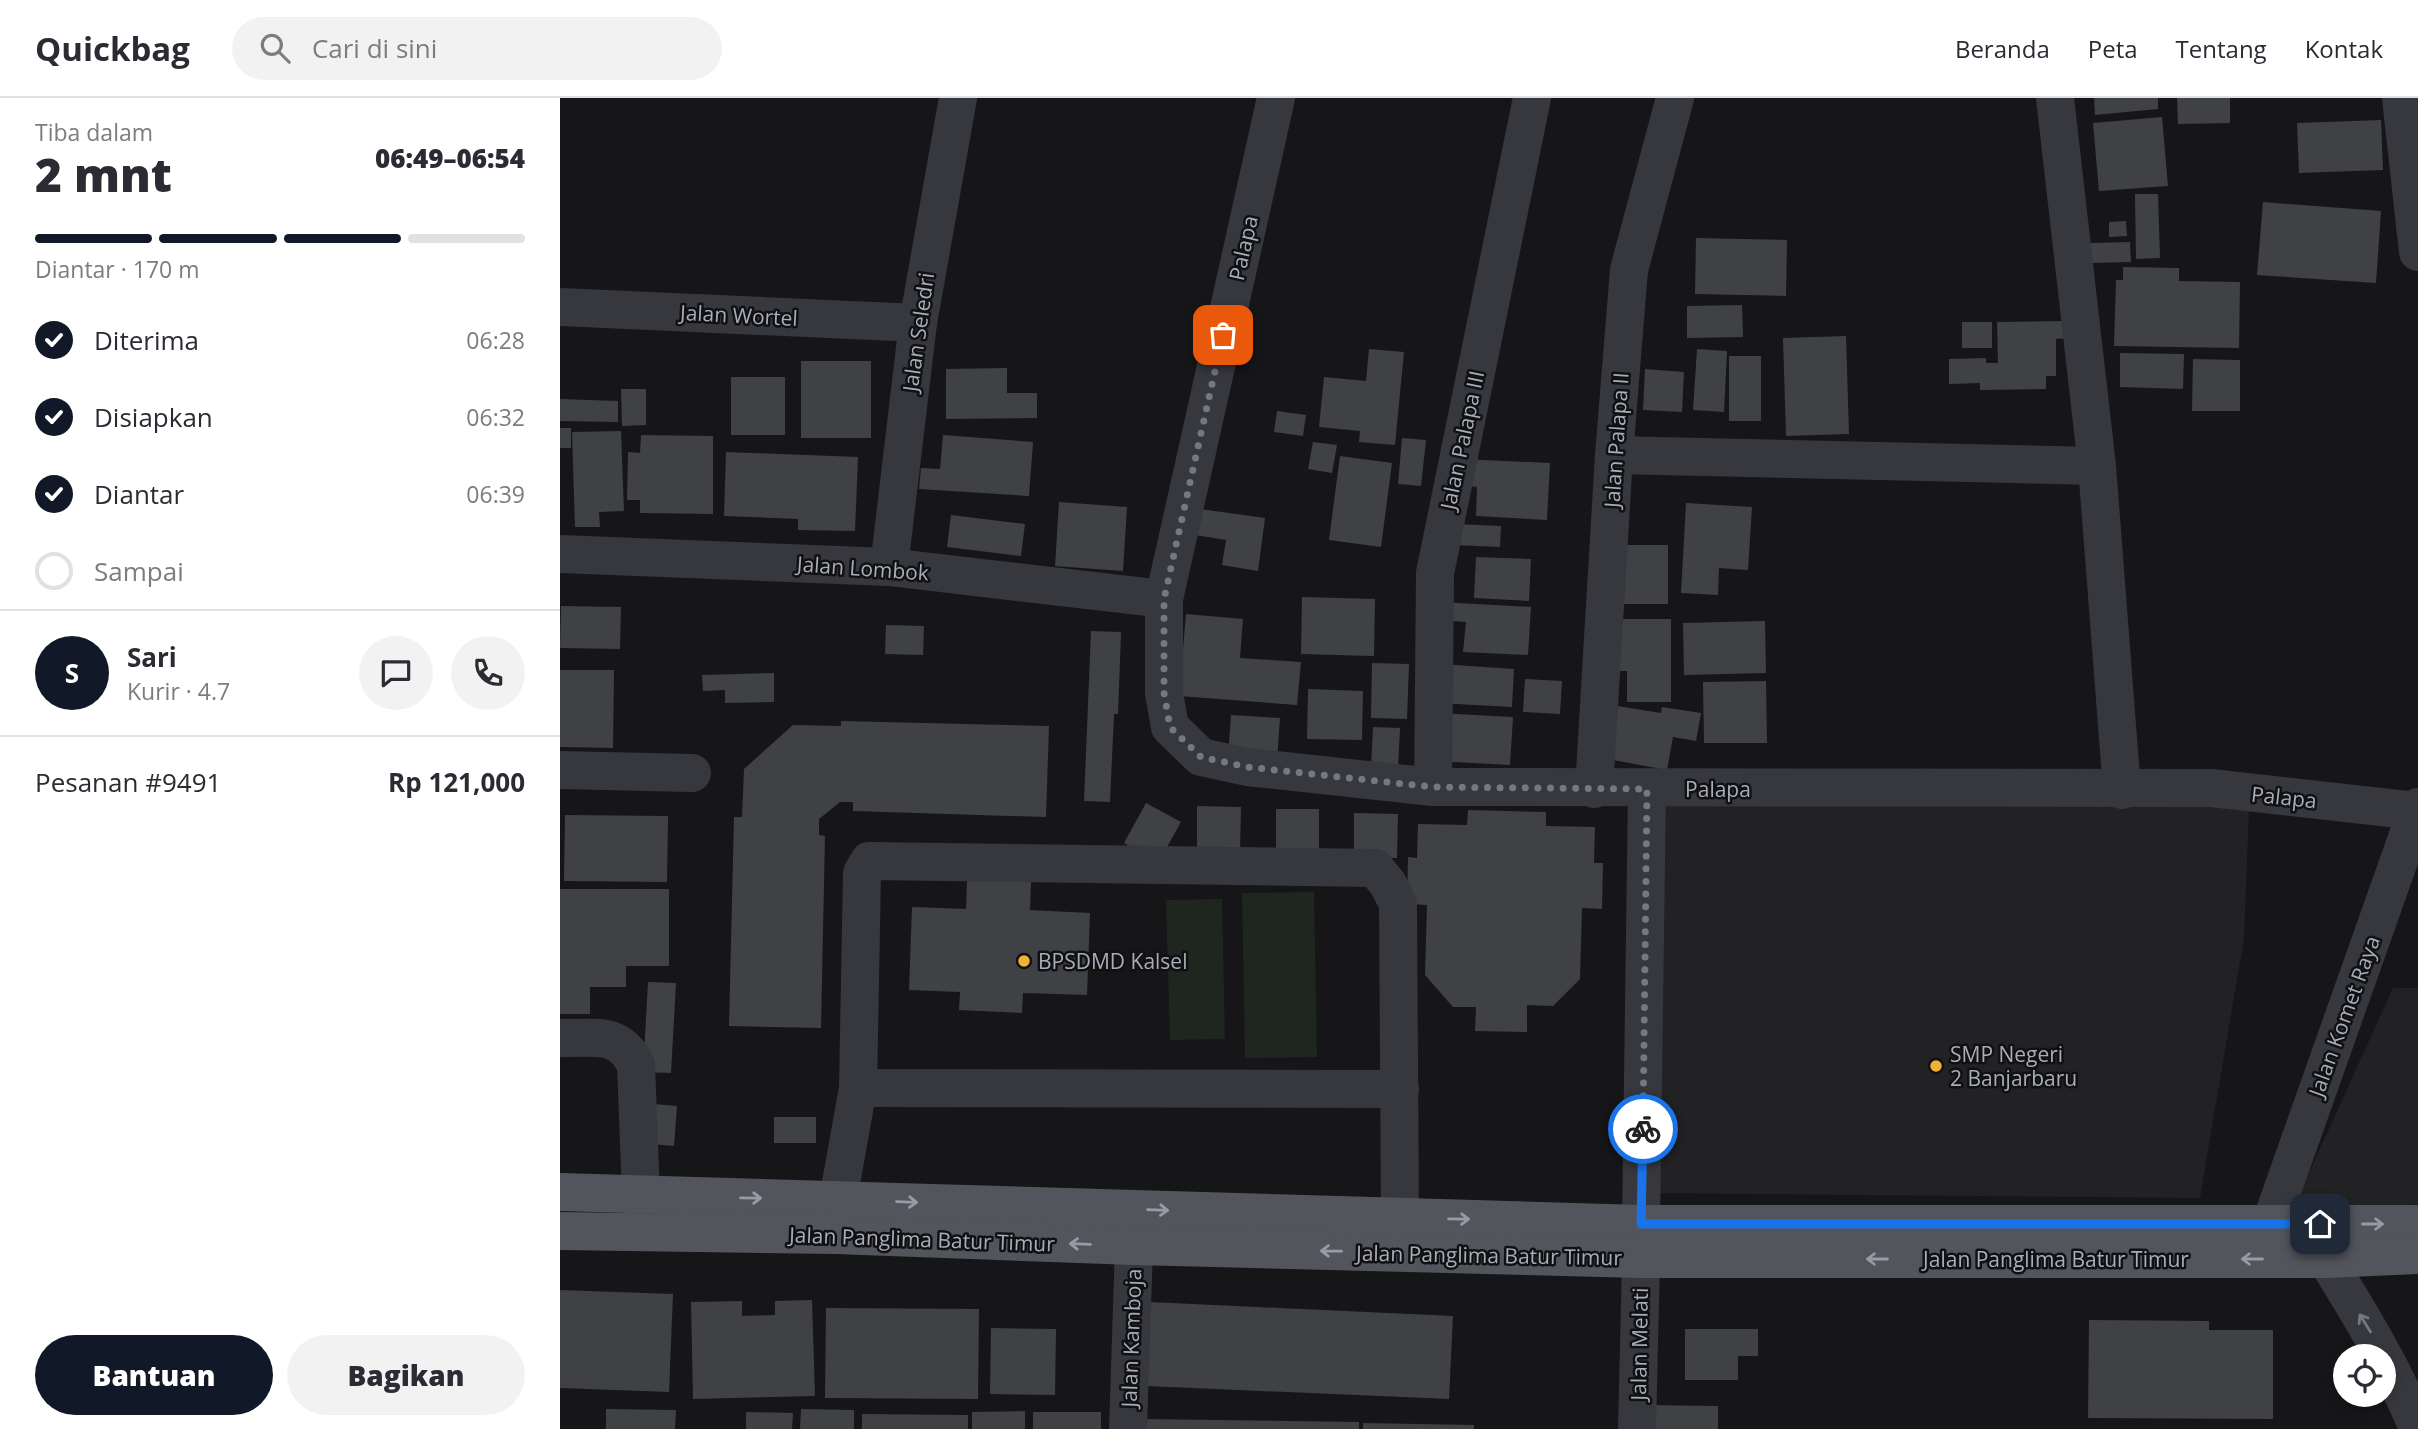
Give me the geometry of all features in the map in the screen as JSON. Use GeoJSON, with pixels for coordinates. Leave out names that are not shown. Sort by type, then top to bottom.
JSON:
{"type":"FeatureCollection","features":[{"type":"Feature","properties":{"kind":"main road","name":"Jalan Panglima Batur Timur"},"geometry":{"type":"LineString","coordinates":[[560,1192],[641,1195],[706,1215]]}},
{"type":"Feature","properties":{"kind":"main road","name":"Jalan Panglima Batur Timur"},"geometry":{"type":"LineString","coordinates":[[560,1231],[706,1215],[1239,1231],[1387,1229],[1641,1241],[2326,1259],[2418,1255]]}},
{"type":"Feature","properties":{"kind":"main road","name":"Jalan Panglima Batur Timur"},"geometry":{"type":"LineString","coordinates":[[837,1217],[1134,1246],[1239,1231]]}},
{"type":"Feature","properties":{"kind":"main road","name":"Jalan Panglima Batur Timur"},"geometry":{"type":"LineString","coordinates":[[1641,1241],[2270,1225],[2418,1224]]}},
{"type":"Feature","properties":{"kind":"street","name":"Jalan Seledri"},"geometry":{"type":"LineString","coordinates":[[889,568],[918,323],[958,98]]}},
{"type":"Feature","properties":{"kind":"street","name":"Palapa"},"geometry":{"type":"LineString","coordinates":[[1276,98],[1164,599],[1164,693],[1170,727],[1201,757],[1247,767],[1433,787],[2122,790],[2211,788],[2417,809]]}},
{"type":"Feature","properties":{"kind":"street","name":"Jalan Palapa III"},"geometry":{"type":"LineString","coordinates":[[1433,787],[1436,573],[1532,98]]}},
{"type":"Feature","properties":{"kind":"street","name":"Jalan Palapa II"},"geometry":{"type":"LineString","coordinates":[[1594,789],[1614,455],[1629,270],[1675,98]]}},
{"type":"Feature","properties":{"kind":"street"},"geometry":{"type":"LineString","coordinates":[[2054,98],[2097,466],[2122,790]]}},
{"type":"Feature","properties":{"kind":"street"},"geometry":{"type":"LineString","coordinates":[[2401,98],[2417,235]]}},
{"type":"Feature","properties":{"kind":"street","name":"Jalan Wortel"},"geometry":{"type":"LineString","coordinates":[[560,307],[918,323]]}},
{"type":"Feature","properties":{"kind":"street"},"geometry":{"type":"LineString","coordinates":[[1614,455],[2097,466]]}},
{"type":"Feature","properties":{"kind":"street","name":"Jalan Lombok"},"geometry":{"type":"LineString","coordinates":[[560,554],[889,568],[1164,599]]}},
{"type":"Feature","properties":{"kind":"street"},"geometry":{"type":"LineString","coordinates":[[560,770],[692,773]]}},
{"type":"Feature","properties":{"kind":"street","name":"Jalan Melati"},"geometry":{"type":"LineString","coordinates":[[1636,1429],[1647,789]]}},
{"type":"Feature","properties":{"kind":"street","name":"Jalan Komet Raya"},"geometry":{"type":"LineString","coordinates":[[2270,1225],[2417,809]]}},
{"type":"Feature","properties":{"kind":"street"},"geometry":{"type":"LineString","coordinates":[[837,1217],[858,1088],[862,873],[869,862],[1375,868],[1388,884],[1398,904],[1400,1089],[1387,1229]]}},
{"type":"Feature","properties":{"kind":"street"},"geometry":{"type":"LineString","coordinates":[[560,1038],[619,1042],[636,1065],[641,1195]]}},
{"type":"Feature","properties":{"kind":"street"},"geometry":{"type":"LineString","coordinates":[[858,1088],[1400,1089]]}},
{"type":"Feature","properties":{"kind":"street","name":"Jalan Kamboja"},"geometry":{"type":"LineString","coordinates":[[1128,1429],[1134,1246]]}},
{"type":"Feature","properties":{"kind":"street"},"geometry":{"type":"LineString","coordinates":[[2326,1259],[2379,1345],[2418,1427]]}},
{"type":"Feature","properties":{"kind":"shaded area","name":"SMP Negeri 2 Banjarbaru"},"geometry":{"type":"Polygon","coordinates":[[[1654,793],[2249,808],[2244,938],[2200,1198],[1649,1193],[1654,793]]]}},
{"type":"Feature","properties":{"kind":"shaded area"},"geometry":{"type":"Polygon","coordinates":[[[1314,892],[1317,1057],[1245,1058],[1242,893],[1314,892]]]}},
{"type":"Feature","properties":{"kind":"shaded area"},"geometry":{"type":"Polygon","coordinates":[[[1222,899],[1225,1039],[1170,1040],[1166,900],[1222,899]]]}},
{"type":"Feature","properties":{"kind":"shaded area"},"geometry":{"type":"Polygon","coordinates":[[[2393,988],[2418,988],[2418,1204],[2289,1217],[2393,988]]]}},
{"type":"Feature","properties":{"kind":"building"},"geometry":{"type":"Polygon","coordinates":[[[2094,98],[2158,98],[2158,109],[2095,115],[2094,98]]]}},
{"type":"Feature","properties":{"kind":"building"},"geometry":{"type":"Polygon","coordinates":[[[2177,98],[2230,98],[2230,123],[2178,124],[2177,98]]]}},
{"type":"Feature","properties":{"kind":"building"},"geometry":{"type":"Polygon","coordinates":[[[2162,117],[2168,186],[2099,191],[2093,123],[2162,117]]]}},
{"type":"Feature","properties":{"kind":"building"},"geometry":{"type":"Polygon","coordinates":[[[2381,120],[2383,170],[2299,173],[2297,123],[2381,120]]]}},
{"type":"Feature","properties":{"kind":"building"},"geometry":{"type":"Polygon","coordinates":[[[2135,194],[2158,194],[2160,258],[2136,259],[2135,194]]]}},
{"type":"Feature","properties":{"kind":"building"},"geometry":{"type":"Polygon","coordinates":[[[2263,202],[2381,211],[2376,283],[2257,275],[2263,202]]]}},
{"type":"Feature","properties":{"kind":"building"},"geometry":{"type":"Polygon","coordinates":[[[2126,221],[2127,236],[2109,237],[2109,222],[2126,221]]]}},
{"type":"Feature","properties":{"kind":"building"},"geometry":{"type":"Polygon","coordinates":[[[1696,238],[1787,240],[1786,296],[1695,294],[1696,238]]]}},
{"type":"Feature","properties":{"kind":"building"},"geometry":{"type":"Polygon","coordinates":[[[2130,242],[2131,262],[2091,263],[2090,243],[2130,242]]]}},
{"type":"Feature","properties":{"kind":"building"},"geometry":{"type":"Polygon","coordinates":[[[2123,267],[2179,268],[2179,281],[2240,282],[2239,348],[2114,346],[2116,280],[2123,280],[2123,267]]]}},
{"type":"Feature","properties":{"kind":"building"},"geometry":{"type":"Polygon","coordinates":[[[1742,305],[1743,337],[1687,338],[1687,306],[1742,305]]]}},
{"type":"Feature","properties":{"kind":"building"},"geometry":{"type":"Polygon","coordinates":[[[2071,321],[2072,338],[2056,339],[2056,376],[2046,376],[2046,389],[1980,390],[1980,383],[1949,384],[1949,359],[1986,358],[1986,363],[1998,363],[1997,322],[2071,321]]]}},
{"type":"Feature","properties":{"kind":"building"},"geometry":{"type":"Polygon","coordinates":[[[1962,322],[1992,322],[1992,348],[1962,348],[1962,322]]]}},
{"type":"Feature","properties":{"kind":"building"},"geometry":{"type":"Polygon","coordinates":[[[1846,336],[1849,434],[1786,436],[1783,338],[1846,336]]]}},
{"type":"Feature","properties":{"kind":"building"},"geometry":{"type":"Polygon","coordinates":[[[1369,349],[1404,352],[1395,445],[1359,442],[1360,431],[1319,427],[1324,377],[1366,381],[1369,349]]]}},
{"type":"Feature","properties":{"kind":"building"},"geometry":{"type":"Polygon","coordinates":[[[1697,349],[1727,351],[1724,412],[1693,410],[1697,349]]]}},
{"type":"Feature","properties":{"kind":"building"},"geometry":{"type":"Polygon","coordinates":[[[2120,353],[2184,354],[2183,389],[2120,387],[2120,353]]]}},
{"type":"Feature","properties":{"kind":"building"},"geometry":{"type":"Polygon","coordinates":[[[1729,356],[1761,356],[1761,421],[1729,421],[1729,356]]]}},
{"type":"Feature","properties":{"kind":"building"},"geometry":{"type":"Polygon","coordinates":[[[2193,359],[2240,360],[2240,411],[2192,411],[2193,359]]]}},
{"type":"Feature","properties":{"kind":"building"},"geometry":{"type":"Polygon","coordinates":[[[801,361],[871,361],[871,438],[801,438],[801,361]]]}},
{"type":"Feature","properties":{"kind":"building"},"geometry":{"type":"Polygon","coordinates":[[[1007,368],[1007,393],[1037,393],[1037,418],[946,419],[946,369],[1007,368]]]}},
{"type":"Feature","properties":{"kind":"building"},"geometry":{"type":"Polygon","coordinates":[[[1645,369],[1684,372],[1682,412],[1643,410],[1645,369]]]}},
{"type":"Feature","properties":{"kind":"building"},"geometry":{"type":"Polygon","coordinates":[[[731,377],[785,377],[785,435],[731,435],[731,377]]]}},
{"type":"Feature","properties":{"kind":"building"},"geometry":{"type":"Polygon","coordinates":[[[621,389],[646,389],[646,425],[622,426],[621,389]]]}},
{"type":"Feature","properties":{"kind":"building"},"geometry":{"type":"Polygon","coordinates":[[[560,399],[618,401],[618,422],[560,421],[560,399]]]}},
{"type":"Feature","properties":{"kind":"building"},"geometry":{"type":"Polygon","coordinates":[[[1277,411],[1306,415],[1303,436],[1274,432],[1277,411]]]}},
{"type":"Feature","properties":{"kind":"building"},"geometry":{"type":"Polygon","coordinates":[[[560,428],[571,428],[571,448],[560,448],[560,428]]]}},
{"type":"Feature","properties":{"kind":"building"},"geometry":{"type":"Polygon","coordinates":[[[621,431],[624,511],[599,512],[600,527],[575,527],[572,432],[621,431]]]}},
{"type":"Feature","properties":{"kind":"building"},"geometry":{"type":"Polygon","coordinates":[[[641,435],[713,436],[713,514],[640,513],[640,500],[627,500],[628,452],[640,453],[641,435]]]}},
{"type":"Feature","properties":{"kind":"building"},"geometry":{"type":"Polygon","coordinates":[[[943,435],[1033,442],[1029,496],[919,489],[921,468],[940,469],[943,435]]]}},
{"type":"Feature","properties":{"kind":"building"},"geometry":{"type":"Polygon","coordinates":[[[1402,438],[1426,440],[1421,486],[1398,484],[1402,438]]]}},
{"type":"Feature","properties":{"kind":"building"},"geometry":{"type":"Polygon","coordinates":[[[1313,442],[1337,445],[1332,473],[1308,469],[1313,442]]]}},
{"type":"Feature","properties":{"kind":"building"},"geometry":{"type":"Polygon","coordinates":[[[726,452],[858,457],[855,531],[798,530],[798,519],[724,516],[726,452]]]}},
{"type":"Feature","properties":{"kind":"building"},"geometry":{"type":"Polygon","coordinates":[[[1340,456],[1392,463],[1381,547],[1329,540],[1340,456]]]}},
{"type":"Feature","properties":{"kind":"building"},"geometry":{"type":"Polygon","coordinates":[[[1460,459],[1550,463],[1547,520],[1476,516],[1477,487],[1459,485],[1460,459]]]}},
{"type":"Feature","properties":{"kind":"building"},"geometry":{"type":"Polygon","coordinates":[[[1059,502],[1127,507],[1123,571],[1055,566],[1059,502]]]}},
{"type":"Feature","properties":{"kind":"building"},"geometry":{"type":"Polygon","coordinates":[[[1686,503],[1752,507],[1748,570],[1719,568],[1718,595],[1681,593],[1686,503]]]}},
{"type":"Feature","properties":{"kind":"building"},"geometry":{"type":"Polygon","coordinates":[[[1193,508],[1265,518],[1258,571],[1222,565],[1226,540],[1189,534],[1193,508]]]}},
{"type":"Feature","properties":{"kind":"building"},"geometry":{"type":"Polygon","coordinates":[[[951,515],[1025,524],[1021,556],[947,547],[951,515]]]}},
{"type":"Feature","properties":{"kind":"building"},"geometry":{"type":"Polygon","coordinates":[[[1456,524],[1501,526],[1500,547],[1455,545],[1456,524]]]}},
{"type":"Feature","properties":{"kind":"building"},"geometry":{"type":"Polygon","coordinates":[[[1617,545],[1668,545],[1668,604],[1617,604],[1617,545]]]}},
{"type":"Feature","properties":{"kind":"building"},"geometry":{"type":"Polygon","coordinates":[[[1476,557],[1531,559],[1529,601],[1474,598],[1476,557]]]}},
{"type":"Feature","properties":{"kind":"building"},"geometry":{"type":"Polygon","coordinates":[[[1302,597],[1375,599],[1374,656],[1301,654],[1302,597]]]}},
{"type":"Feature","properties":{"kind":"building"},"geometry":{"type":"Polygon","coordinates":[[[1439,602],[1531,607],[1528,655],[1463,652],[1466,622],[1438,620],[1439,602]]]}},
{"type":"Feature","properties":{"kind":"building"},"geometry":{"type":"Polygon","coordinates":[[[561,606],[621,607],[620,649],[560,648],[561,606]]]}},
{"type":"Feature","properties":{"kind":"building"},"geometry":{"type":"Polygon","coordinates":[[[1186,614],[1243,619],[1240,658],[1301,662],[1297,705],[1179,696],[1186,614]]]}},
{"type":"Feature","properties":{"kind":"building"},"geometry":{"type":"Polygon","coordinates":[[[1608,619],[1671,619],[1671,702],[1627,702],[1627,671],[1608,671],[1608,619]]]}},
{"type":"Feature","properties":{"kind":"building"},"geometry":{"type":"Polygon","coordinates":[[[1765,621],[1766,673],[1684,675],[1683,623],[1765,621]]]}},
{"type":"Feature","properties":{"kind":"building"},"geometry":{"type":"Polygon","coordinates":[[[886,625],[924,626],[923,655],[885,654],[886,625]]]}},
{"type":"Feature","properties":{"kind":"building"},"geometry":{"type":"Polygon","coordinates":[[[1091,631],[1121,632],[1118,714],[1114,714],[1110,802],[1084,801],[1091,631]]]}},
{"type":"Feature","properties":{"kind":"building"},"geometry":{"type":"Polygon","coordinates":[[[1372,663],[1409,664],[1407,719],[1371,718],[1372,663]]]}},
{"type":"Feature","properties":{"kind":"building"},"geometry":{"type":"Polygon","coordinates":[[[1440,664],[1514,669],[1512,707],[1438,703],[1440,664]]]}},
{"type":"Feature","properties":{"kind":"building"},"geometry":{"type":"Polygon","coordinates":[[[560,670],[614,670],[613,748],[560,747],[560,670]]]}},
{"type":"Feature","properties":{"kind":"building"},"geometry":{"type":"Polygon","coordinates":[[[774,673],[774,702],[725,703],[725,690],[703,691],[702,675],[774,673]]]}},
{"type":"Feature","properties":{"kind":"building"},"geometry":{"type":"Polygon","coordinates":[[[1525,679],[1562,681],[1560,714],[1523,712],[1525,679]]]}},
{"type":"Feature","properties":{"kind":"building"},"geometry":{"type":"Polygon","coordinates":[[[1766,681],[1767,743],[1704,743],[1703,682],[1766,681]]]}},
{"type":"Feature","properties":{"kind":"building"},"geometry":{"type":"Polygon","coordinates":[[[1308,689],[1363,691],[1362,740],[1307,739],[1308,689]]]}},
{"type":"Feature","properties":{"kind":"building"},"geometry":{"type":"Polygon","coordinates":[[[1611,705],[1661,713],[1662,707],[1701,713],[1696,741],[1673,737],[1667,770],[1602,758],[1611,705]]]}},
{"type":"Feature","properties":{"kind":"building"},"geometry":{"type":"Polygon","coordinates":[[[1438,713],[1513,717],[1510,765],[1435,761],[1438,713]]]}},
{"type":"Feature","properties":{"kind":"building"},"geometry":{"type":"Polygon","coordinates":[[[1231,715],[1280,718],[1277,760],[1228,757],[1231,715]]]}},
{"type":"Feature","properties":{"kind":"building"},"geometry":{"type":"Polygon","coordinates":[[[841,721],[1049,726],[1046,817],[853,811],[853,802],[840,802],[819,819],[819,835],[825,836],[821,1028],[729,1026],[734,817],[742,817],[744,769],[793,725],[841,726],[841,721]]]}},
{"type":"Feature","properties":{"kind":"building"},"geometry":{"type":"Polygon","coordinates":[[[1373,727],[1400,728],[1398,769],[1371,767],[1373,727]]]}},
{"type":"Feature","properties":{"kind":"building"},"geometry":{"type":"Polygon","coordinates":[[[1146,803],[1181,822],[1158,863],[1124,843],[1146,803]]]}},
{"type":"Feature","properties":{"kind":"building"},"geometry":{"type":"Polygon","coordinates":[[[1197,806],[1241,807],[1240,852],[1197,851],[1197,806]]]}},
{"type":"Feature","properties":{"kind":"building"},"geometry":{"type":"Polygon","coordinates":[[[1276,809],[1319,809],[1319,854],[1276,854],[1276,809]]]}},
{"type":"Feature","properties":{"kind":"building"},"geometry":{"type":"Polygon","coordinates":[[[1468,810],[1546,812],[1546,826],[1595,827],[1594,863],[1603,863],[1602,909],[1582,908],[1580,979],[1553,1006],[1527,1005],[1527,1032],[1475,1031],[1476,1007],[1453,1007],[1425,975],[1427,905],[1407,904],[1408,857],[1417,858],[1418,824],[1467,825],[1468,810]]]}},
{"type":"Feature","properties":{"kind":"building"},"geometry":{"type":"Polygon","coordinates":[[[1354,813],[1398,814],[1397,858],[1354,858],[1354,813]]]}},
{"type":"Feature","properties":{"kind":"building"},"geometry":{"type":"Polygon","coordinates":[[[565,815],[668,816],[667,882],[564,881],[565,815]]]}},
{"type":"Feature","properties":{"kind":"building"},"geometry":{"type":"Polygon","coordinates":[[[967,879],[1031,882],[1030,910],[1090,913],[1087,995],[1023,993],[1022,1013],[959,1010],[960,992],[909,990],[912,907],[966,909],[967,879]]]}},
{"type":"Feature","properties":{"kind":"building"},"geometry":{"type":"Polygon","coordinates":[[[560,889],[669,889],[669,966],[626,966],[626,987],[590,987],[590,1014],[560,1014],[560,889]]]}},
{"type":"Feature","properties":{"kind":"building"},"geometry":{"type":"Polygon","coordinates":[[[648,982],[676,983],[671,1073],[643,1072],[648,982]]]}},
{"type":"Feature","properties":{"kind":"building"},"geometry":{"type":"Polygon","coordinates":[[[653,1104],[677,1106],[674,1146],[651,1144],[653,1104]]]}},
{"type":"Feature","properties":{"kind":"building"},"geometry":{"type":"Polygon","coordinates":[[[774,1117],[816,1117],[816,1143],[774,1143],[774,1117]]]}},
{"type":"Feature","properties":{"kind":"building"},"geometry":{"type":"Polygon","coordinates":[[[560,1290],[673,1294],[669,1392],[560,1388],[560,1290]]]}},
{"type":"Feature","properties":{"kind":"building"},"geometry":{"type":"Polygon","coordinates":[[[812,1300],[815,1396],[693,1399],[691,1302],[742,1301],[742,1316],[775,1315],[775,1301],[812,1300]]]}},
{"type":"Feature","properties":{"kind":"building"},"geometry":{"type":"Polygon","coordinates":[[[1150,1302],[1453,1316],[1449,1399],[1146,1386],[1150,1302]]]}},
{"type":"Feature","properties":{"kind":"building"},"geometry":{"type":"Polygon","coordinates":[[[826,1308],[979,1309],[978,1399],[825,1398],[826,1308]]]}},
{"type":"Feature","properties":{"kind":"building"},"geometry":{"type":"Polygon","coordinates":[[[2089,1320],[2209,1321],[2209,1330],[2273,1330],[2273,1419],[2088,1418],[2089,1320]]]}},
{"type":"Feature","properties":{"kind":"building"},"geometry":{"type":"Polygon","coordinates":[[[991,1328],[1056,1329],[1055,1395],[990,1394],[991,1328]]]}},
{"type":"Feature","properties":{"kind":"building"},"geometry":{"type":"Polygon","coordinates":[[[1685,1329],[1758,1329],[1758,1356],[1738,1356],[1738,1380],[1685,1380],[1685,1329]]]}},
{"type":"Feature","properties":{"kind":"building"},"geometry":{"type":"Polygon","coordinates":[[[1644,1405],[1718,1406],[1718,1429],[1644,1429],[1644,1405]]]}},
{"type":"Feature","properties":{"kind":"building"},"geometry":{"type":"Polygon","coordinates":[[[606,1409],[676,1410],[675,1429],[606,1429],[606,1409]]]}},
{"type":"Feature","properties":{"kind":"building"},"geometry":{"type":"Polygon","coordinates":[[[801,1409],[854,1410],[854,1429],[800,1429],[801,1409]]]}},
{"type":"Feature","properties":{"kind":"building"},"geometry":{"type":"Polygon","coordinates":[[[1025,1411],[1025,1429],[972,1429],[972,1412],[1025,1411]]]}},
{"type":"Feature","properties":{"kind":"building"},"geometry":{"type":"Polygon","coordinates":[[[746,1412],[793,1413],[792,1429],[746,1429],[746,1412]]]}},
{"type":"Feature","properties":{"kind":"building"},"geometry":{"type":"Polygon","coordinates":[[[1033,1412],[1101,1412],[1101,1429],[1033,1429],[1033,1412]]]}},
{"type":"Feature","properties":{"kind":"building"},"geometry":{"type":"Polygon","coordinates":[[[862,1414],[968,1415],[968,1429],[862,1429],[862,1414]]]}},
{"type":"Feature","properties":{"kind":"building"},"geometry":{"type":"Polygon","coordinates":[[[1146,1419],[1359,1422],[1359,1429],[1146,1429],[1146,1419]]]}},
{"type":"Feature","properties":{"kind":"building"},"geometry":{"type":"Polygon","coordinates":[[[1363,1423],[1474,1425],[1474,1429],[1363,1429],[1363,1423]]]}},
{"type":"Feature","properties":{"kind":"way so far"},"geometry":{"type":"LineString","coordinates":[[1223,335],[1164,599],[1164,693],[1170,727],[1201,757],[1247,767],[1433,787],[1647,789],[1643,1129]]}},
{"type":"Feature","properties":{"kind":"place","name":"BPSDMD Kalsel"},"geometry":{"type":"Point","coordinates":[1024,961]}},
{"type":"Feature","properties":{"kind":"place","name":"SMP Negeri 2 Banjarbaru"},"geometry":{"type":"Point","coordinates":[1936,1066]}},
{"type":"Feature","properties":{"kind":"route"},"geometry":{"type":"LineString","coordinates":[[1643,1129],[1641,1224],[2320,1224]]}}]}
